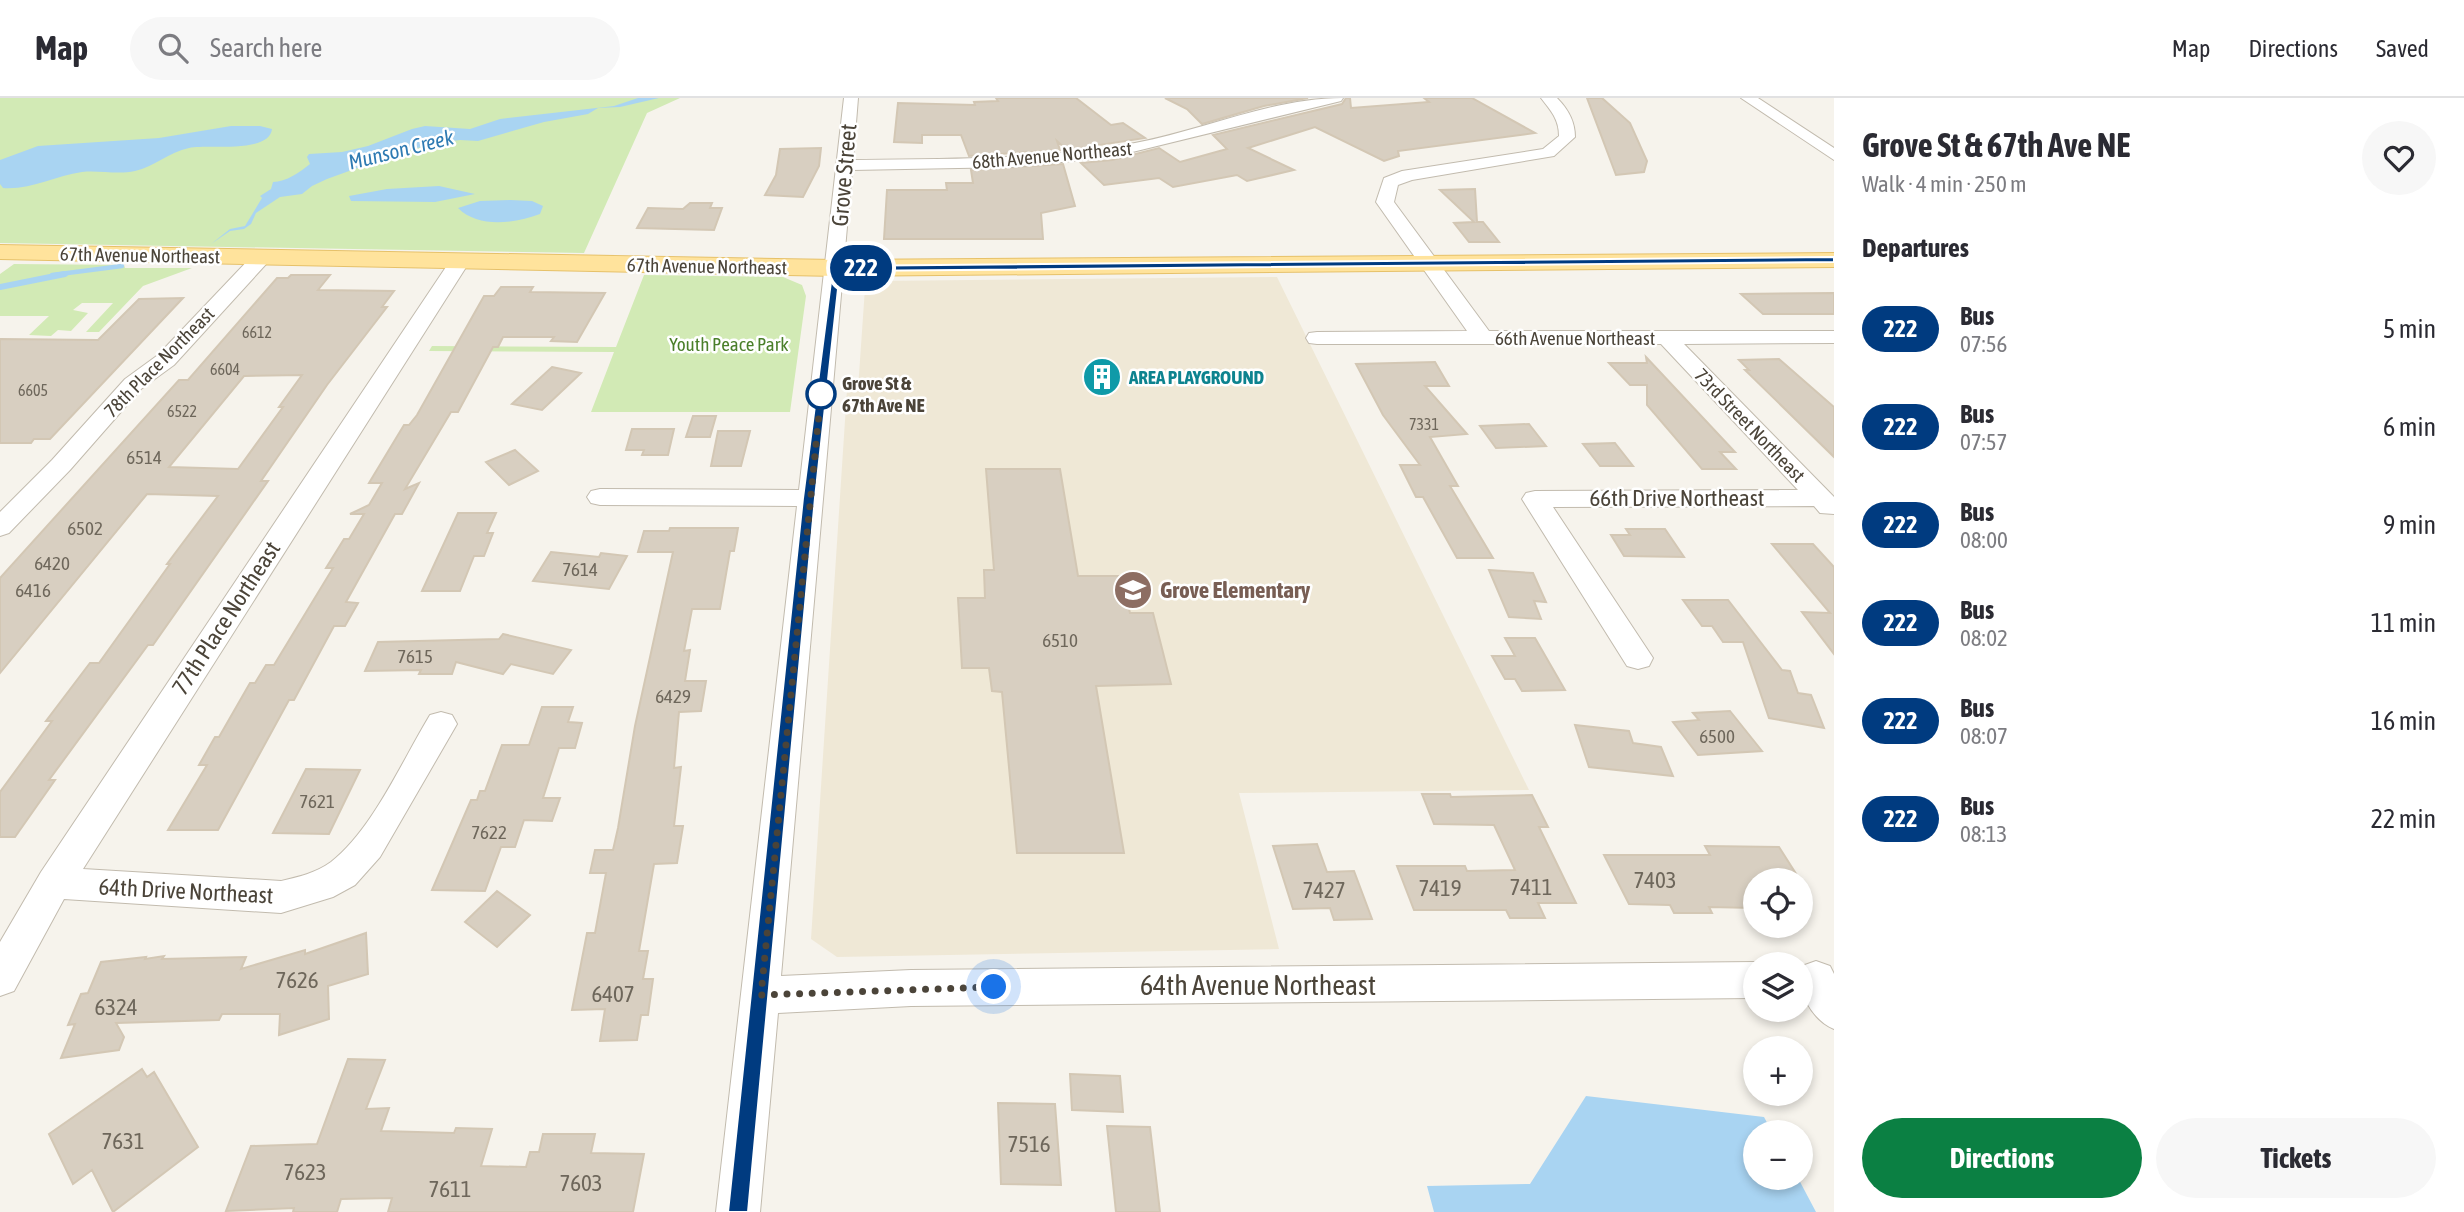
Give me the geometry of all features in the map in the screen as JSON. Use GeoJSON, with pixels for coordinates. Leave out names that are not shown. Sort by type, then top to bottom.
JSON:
{"type":"FeatureCollection","features":[{"type":"Feature","properties":{"kind":"main road","name":"67th Avenue Northeast"},"geometry":{"type":"LineString","coordinates":[[0,252],[836,268],[1834,260]]}},
{"type":"Feature","properties":{"kind":"street","name":"Grove Street"},"geometry":{"type":"LineString","coordinates":[[738,1212],[809,498],[836,268],[851,98]]}},
{"type":"Feature","properties":{"kind":"street","name":"68th Avenue Northeast"},"geometry":{"type":"LineString","coordinates":[[845,165],[1022,161],[1114,152],[1170,141],[1336,98]]}},
{"type":"Feature","properties":{"kind":"street"},"geometry":{"type":"LineString","coordinates":[[1482,337],[1385,202],[1390,182],[1408,176],[1548,153],[1567,137],[1568,126],[1549,98]]}},
{"type":"Feature","properties":{"kind":"street"},"geometry":{"type":"LineString","coordinates":[[1748,98],[1834,155]]}},
{"type":"Feature","properties":{"kind":"street","name":"78th Place Northeast"},"geometry":{"type":"LineString","coordinates":[[0,527],[61,465],[133,384],[166,360],[261,258]]}},
{"type":"Feature","properties":{"kind":"street","name":"77th Place Northeast"},"geometry":{"type":"LineString","coordinates":[[0,978],[54,883],[460,261]]}},
{"type":"Feature","properties":{"kind":"street","name":"66th Avenue Northeast"},"geometry":{"type":"LineString","coordinates":[[1317,338],[1834,337]]}},
{"type":"Feature","properties":{"kind":"street","name":"73rd Street Northeast"},"geometry":{"type":"LineString","coordinates":[[1667,338],[1827,505]]}},
{"type":"Feature","properties":{"kind":"street"},"geometry":{"type":"LineString","coordinates":[[600,497],[809,498]]}},
{"type":"Feature","properties":{"kind":"street","name":"66th Drive Northeast"},"geometry":{"type":"LineString","coordinates":[[1638,658],[1535,499],[1827,505]]}},
{"type":"Feature","properties":{"kind":"street","name":"64th Drive Northeast"},"geometry":{"type":"LineString","coordinates":[[54,883],[281,897],[315,890],[345,873],[369,845],[441,724]]}},
{"type":"Feature","properties":{"kind":"street","name":"64th Avenue Northeast"},"geometry":{"type":"LineString","coordinates":[[761,995],[911,988],[1743,980]]}},
{"type":"Feature","properties":{"kind":"shaded area","name":"Grove Elementary"},"geometry":{"type":"Polygon","coordinates":[[[1277,277],[1529,790],[1239,793],[1279,949],[837,957],[811,939],[847,390],[858,389],[865,288],[875,281],[1277,277]]]}},
{"type":"Feature","properties":{"kind":"green space"},"geometry":{"type":"Polygon","coordinates":[[[0,98],[680,98],[647,113],[584,253],[0,243],[0,98]]]}},
{"type":"Feature","properties":{"kind":"green space"},"geometry":{"type":"Polygon","coordinates":[[[14,264],[192,268],[143,286],[99,332],[86,332],[113,303],[82,303],[73,310],[88,313],[71,331],[58,330],[51,336],[29,335],[49,316],[0,316],[0,274],[14,264]]]}},
{"type":"Feature","properties":{"kind":"green space","name":"Youth Peace Park"},"geometry":{"type":"Polygon","coordinates":[[[644,275],[783,277],[802,285],[806,296],[790,412],[591,412],[614,352],[429,351],[432,346],[616,347],[644,275]]]}},
{"type":"Feature","properties":{"kind":"water"},"geometry":{"type":"Polygon","coordinates":[[[638,98],[659,98],[620,107],[598,108],[588,114],[544,122],[478,141],[460,140],[432,144],[396,154],[327,179],[302,194],[280,197],[256,213],[251,224],[244,229],[230,231],[211,244],[230,229],[245,226],[262,198],[260,196],[271,189],[273,182],[288,178],[310,164],[307,157],[309,154],[342,152],[368,146],[425,126],[470,129],[500,119],[614,106],[638,98]]]}},
{"type":"Feature","properties":{"kind":"water"},"geometry":{"type":"Polygon","coordinates":[[[231,126],[260,126],[272,129],[268,137],[260,142],[189,148],[135,171],[82,172],[13,188],[3,188],[0,184],[0,160],[38,146],[159,138],[231,126]]]}},
{"type":"Feature","properties":{"kind":"water"},"geometry":{"type":"Polygon","coordinates":[[[439,186],[475,194],[435,202],[351,201],[349,196],[387,189],[439,186]]]}},
{"type":"Feature","properties":{"kind":"water"},"geometry":{"type":"Polygon","coordinates":[[[480,201],[532,201],[543,206],[540,214],[509,222],[476,219],[458,208],[480,201]]]}},
{"type":"Feature","properties":{"kind":"water"},"geometry":{"type":"Polygon","coordinates":[[[1586,1096],[1764,1117],[1766,1120],[1743,1120],[1743,1190],[1804,1190],[1816,1212],[1434,1212],[1427,1186],[1530,1184],[1586,1096]]]}},
{"type":"Feature","properties":{"kind":"building"},"geometry":{"type":"Polygon","coordinates":[[[996,98],[1076,98],[1111,125],[1123,123],[1145,138],[1067,150],[1057,141],[1060,150],[969,156],[961,135],[922,135],[922,143],[894,142],[898,103],[975,105],[974,102],[998,101],[996,98]]]}},
{"type":"Feature","properties":{"kind":"building"},"geometry":{"type":"Polygon","coordinates":[[[1165,98],[1308,98],[1264,106],[1202,124],[1187,109],[1165,98]]]}},
{"type":"Feature","properties":{"kind":"building"},"geometry":{"type":"Polygon","coordinates":[[[1346,98],[1350,98],[1351,108],[1429,102],[1424,98],[1472,98],[1535,133],[1398,151],[1399,156],[1384,161],[1315,127],[1248,148],[1294,170],[1247,181],[1237,175],[1173,187],[1159,178],[1104,185],[1081,163],[1112,160],[1159,148],[1180,162],[1227,149],[1213,135],[1342,104],[1346,98]]]}},
{"type":"Feature","properties":{"kind":"building"},"geometry":{"type":"Polygon","coordinates":[[[1587,98],[1602,98],[1630,123],[1647,161],[1644,172],[1616,175],[1587,98]]]}},
{"type":"Feature","properties":{"kind":"building"},"geometry":{"type":"Polygon","coordinates":[[[821,148],[819,166],[803,197],[765,195],[776,175],[780,149],[821,148]]]}},
{"type":"Feature","properties":{"kind":"building"},"geometry":{"type":"Polygon","coordinates":[[[1063,164],[1075,206],[1041,213],[1043,239],[884,239],[887,190],[947,190],[946,183],[973,183],[971,170],[1063,164]]]}},
{"type":"Feature","properties":{"kind":"building"},"geometry":{"type":"Polygon","coordinates":[[[1475,189],[1477,222],[1483,222],[1499,242],[1469,242],[1454,223],[1474,222],[1440,190],[1475,189]]]}},
{"type":"Feature","properties":{"kind":"building"},"geometry":{"type":"Polygon","coordinates":[[[690,203],[712,203],[710,208],[722,208],[714,230],[637,228],[648,208],[683,209],[690,203]]]}},
{"type":"Feature","properties":{"kind":"building"},"geometry":{"type":"Polygon","coordinates":[[[291,275],[330,275],[318,290],[394,291],[382,307],[387,307],[327,385],[261,481],[268,481],[153,645],[148,645],[49,780],[55,780],[15,837],[0,837],[0,792],[52,721],[46,721],[90,663],[99,663],[218,496],[147,494],[0,673],[0,578],[179,380],[188,380],[277,278],[288,278],[291,275]],[[302,375],[244,376],[169,467],[238,469],[283,407],[279,407],[302,375]]]}},
{"type":"Feature","properties":{"kind":"building"},"geometry":{"type":"Polygon","coordinates":[[[501,287],[533,287],[530,292],[605,293],[577,342],[551,341],[554,337],[503,337],[498,347],[493,347],[458,412],[451,412],[405,489],[419,483],[402,514],[395,514],[346,602],[358,603],[345,626],[334,626],[294,700],[289,700],[218,830],[168,830],[207,765],[199,765],[215,737],[219,737],[250,683],[255,683],[266,665],[274,665],[333,568],[326,568],[344,539],[349,539],[364,514],[350,514],[369,505],[382,483],[369,483],[404,425],[409,425],[417,415],[484,296],[494,296],[501,287]]]}},
{"type":"Feature","properties":{"kind":"building"},"geometry":{"type":"Polygon","coordinates":[[[1834,293],[1834,314],[1763,314],[1741,294],[1834,293]]]}},
{"type":"Feature","properties":{"kind":"building"},"geometry":{"type":"Polygon","coordinates":[[[183,298],[50,439],[34,439],[31,443],[0,443],[0,339],[98,340],[139,299],[183,298]]]}},
{"type":"Feature","properties":{"kind":"building"},"geometry":{"type":"Polygon","coordinates":[[[1646,357],[1735,452],[1720,452],[1736,469],[1702,469],[1647,405],[1647,385],[1630,385],[1609,363],[1647,363],[1646,357]]]}},
{"type":"Feature","properties":{"kind":"building"},"geometry":{"type":"Polygon","coordinates":[[[1779,359],[1834,407],[1834,457],[1745,370],[1749,370],[1739,360],[1779,359]]]}},
{"type":"Feature","properties":{"kind":"building"},"geometry":{"type":"Polygon","coordinates":[[[1435,362],[1449,386],[1425,386],[1467,434],[1430,437],[1458,486],[1450,486],[1493,558],[1457,558],[1423,497],[1416,497],[1400,465],[1420,465],[1383,415],[1356,364],[1435,362]]]}},
{"type":"Feature","properties":{"kind":"building"},"geometry":{"type":"Polygon","coordinates":[[[552,367],[581,373],[542,410],[512,404],[552,367]]]}},
{"type":"Feature","properties":{"kind":"building"},"geometry":{"type":"Polygon","coordinates":[[[693,416],[716,416],[710,437],[686,437],[693,416]]]}},
{"type":"Feature","properties":{"kind":"building"},"geometry":{"type":"Polygon","coordinates":[[[1529,424],[1546,446],[1496,448],[1480,426],[1529,424]]]}},
{"type":"Feature","properties":{"kind":"building"},"geometry":{"type":"Polygon","coordinates":[[[632,429],[674,429],[668,455],[642,455],[644,450],[626,450],[632,429]]]}},
{"type":"Feature","properties":{"kind":"building"},"geometry":{"type":"Polygon","coordinates":[[[718,431],[750,431],[741,466],[711,466],[718,431]]]}},
{"type":"Feature","properties":{"kind":"building"},"geometry":{"type":"Polygon","coordinates":[[[1615,443],[1633,466],[1600,466],[1583,444],[1615,443]]]}},
{"type":"Feature","properties":{"kind":"building"},"geometry":{"type":"Polygon","coordinates":[[[515,450],[538,471],[509,485],[486,462],[515,450]]]}},
{"type":"Feature","properties":{"kind":"building"},"geometry":{"type":"Polygon","coordinates":[[[986,469],[1060,469],[1078,576],[1121,576],[1130,613],[1153,613],[1171,684],[1096,686],[1124,853],[1017,853],[1002,692],[992,691],[989,668],[962,668],[958,598],[985,598],[984,570],[994,570],[986,469]]]}},
{"type":"Feature","properties":{"kind":"building"},"geometry":{"type":"Polygon","coordinates":[[[458,513],[496,513],[487,533],[493,533],[484,556],[474,556],[460,591],[422,591],[458,513]]]}},
{"type":"Feature","properties":{"kind":"building"},"geometry":{"type":"Polygon","coordinates":[[[670,528],[738,528],[734,551],[730,551],[720,609],[692,609],[684,651],[690,650],[685,681],[706,681],[701,711],[679,712],[674,768],[681,767],[674,826],[683,826],[677,863],[654,864],[639,951],[648,951],[643,979],[653,979],[648,1015],[641,1015],[637,1040],[600,1041],[605,1009],[572,1010],[587,933],[595,933],[606,873],[590,873],[595,850],[613,850],[635,726],[673,552],[638,552],[644,531],[669,531],[670,528]]]}},
{"type":"Feature","properties":{"kind":"building"},"geometry":{"type":"Polygon","coordinates":[[[1626,529],[1665,529],[1684,557],[1624,556],[1611,535],[1630,535],[1626,529]]]}},
{"type":"Feature","properties":{"kind":"building"},"geometry":{"type":"Polygon","coordinates":[[[1772,544],[1813,544],[1834,567],[1834,654],[1802,612],[1830,613],[1772,544]]]}},
{"type":"Feature","properties":{"kind":"building"},"geometry":{"type":"Polygon","coordinates":[[[551,552],[599,557],[601,553],[627,556],[609,589],[533,581],[551,552]]]}},
{"type":"Feature","properties":{"kind":"building"},"geometry":{"type":"Polygon","coordinates":[[[1489,570],[1533,573],[1546,602],[1534,601],[1541,619],[1509,617],[1489,570]]]}},
{"type":"Feature","properties":{"kind":"building"},"geometry":{"type":"Polygon","coordinates":[[[1683,600],[1728,600],[1782,670],[1790,671],[1798,693],[1811,695],[1824,728],[1769,718],[1743,642],[1723,642],[1712,626],[1702,626],[1683,600]]]}},
{"type":"Feature","properties":{"kind":"building"},"geometry":{"type":"Polygon","coordinates":[[[503,634],[571,650],[553,674],[511,664],[503,674],[456,662],[452,674],[419,674],[421,670],[365,671],[378,642],[499,639],[503,634]]]}},
{"type":"Feature","properties":{"kind":"building"},"geometry":{"type":"Polygon","coordinates":[[[1505,638],[1535,638],[1565,690],[1522,691],[1515,679],[1505,679],[1492,656],[1515,656],[1505,638]]]}},
{"type":"Feature","properties":{"kind":"building"},"geometry":{"type":"Polygon","coordinates":[[[542,707],[573,707],[568,722],[582,723],[575,748],[559,748],[543,798],[560,798],[552,821],[524,820],[515,847],[501,847],[485,891],[432,890],[471,800],[477,800],[480,791],[485,791],[502,745],[529,745],[542,707]]]}},
{"type":"Feature","properties":{"kind":"building"},"geometry":{"type":"Polygon","coordinates":[[[1730,711],[1762,751],[1698,755],[1673,722],[1699,720],[1693,713],[1730,711]]]}},
{"type":"Feature","properties":{"kind":"building"},"geometry":{"type":"Polygon","coordinates":[[[1575,725],[1629,731],[1633,743],[1661,747],[1673,776],[1589,767],[1575,725]]]}},
{"type":"Feature","properties":{"kind":"building"},"geometry":{"type":"Polygon","coordinates":[[[306,769],[360,770],[329,834],[273,833],[306,769]]]}},
{"type":"Feature","properties":{"kind":"building"},"geometry":{"type":"Polygon","coordinates":[[[1422,794],[1450,794],[1451,797],[1532,795],[1548,827],[1539,827],[1576,903],[1538,903],[1545,918],[1510,918],[1506,910],[1414,910],[1397,866],[1465,866],[1467,871],[1515,870],[1494,825],[1434,824],[1422,794]]]}},
{"type":"Feature","properties":{"kind":"building"},"geometry":{"type":"Polygon","coordinates":[[[1317,844],[1327,872],[1354,871],[1372,919],[1334,920],[1330,908],[1293,909],[1273,846],[1317,844]]]}},
{"type":"Feature","properties":{"kind":"building"},"geometry":{"type":"Polygon","coordinates":[[[1705,846],[1779,847],[1792,868],[1743,868],[1743,908],[1709,907],[1712,913],[1674,913],[1670,905],[1629,904],[1604,855],[1710,855],[1705,846]]]}},
{"type":"Feature","properties":{"kind":"building"},"geometry":{"type":"Polygon","coordinates":[[[497,891],[530,915],[497,947],[465,922],[497,891]]]}},
{"type":"Feature","properties":{"kind":"building"},"geometry":{"type":"Polygon","coordinates":[[[366,933],[368,974],[328,986],[329,1019],[279,1035],[280,1014],[222,1014],[219,1020],[116,1023],[124,1037],[119,1050],[61,1058],[75,1024],[68,1025],[81,994],[88,993],[101,962],[164,956],[162,959],[246,957],[241,969],[305,950],[305,954],[366,933]]]}},
{"type":"Feature","properties":{"kind":"building"},"geometry":{"type":"Polygon","coordinates":[[[348,1059],[385,1060],[366,1109],[389,1108],[381,1131],[454,1133],[456,1128],[492,1129],[481,1166],[526,1167],[530,1152],[539,1152],[543,1134],[595,1134],[591,1153],[644,1154],[633,1212],[388,1212],[392,1198],[341,1199],[337,1212],[293,1212],[294,1208],[226,1211],[251,1146],[317,1144],[348,1059]]]}},
{"type":"Feature","properties":{"kind":"building"},"geometry":{"type":"Polygon","coordinates":[[[142,1069],[147,1077],[154,1072],[198,1147],[113,1212],[92,1170],[73,1184],[49,1134],[142,1069]]]}},
{"type":"Feature","properties":{"kind":"building"},"geometry":{"type":"Polygon","coordinates":[[[1070,1074],[1120,1076],[1123,1112],[1072,1110],[1070,1074]]]}},
{"type":"Feature","properties":{"kind":"building"},"geometry":{"type":"Polygon","coordinates":[[[998,1103],[1055,1104],[1061,1185],[1001,1184],[998,1103]]]}},
{"type":"Feature","properties":{"kind":"building"},"geometry":{"type":"Polygon","coordinates":[[[1107,1126],[1150,1127],[1160,1212],[1116,1212],[1107,1126]]]}},
{"type":"Feature","properties":{"kind":"waterway","name":"Munson Creek"},"geometry":{"type":"LineString","coordinates":[[52,275],[122,266]]}},
{"type":"Feature","properties":{"kind":"waterway","name":"Munson Creek"},"geometry":{"type":"LineString","coordinates":[[0,287],[65,274]]}},
{"type":"Feature","properties":{"kind":"bus line","name":"222"},"geometry":{"type":"LineString","coordinates":[[738,1212],[809,498],[836,268],[1834,260]]}},
{"type":"Feature","properties":{"kind":"place","name":"AREA PLAYGROUND"},"geometry":{"type":"Point","coordinates":[1102,377]}},
{"type":"Feature","properties":{"kind":"place","name":"Grove St & 67th Ave NE"},"geometry":{"type":"Point","coordinates":[821,394]}},
{"type":"Feature","properties":{"kind":"place","name":"Grove Elementary"},"geometry":{"type":"Point","coordinates":[1133,590]}},
{"type":"Feature","properties":{"kind":"route"},"geometry":{"type":"LineString","coordinates":[[821,394],[761,995],[994,987]]}}]}
